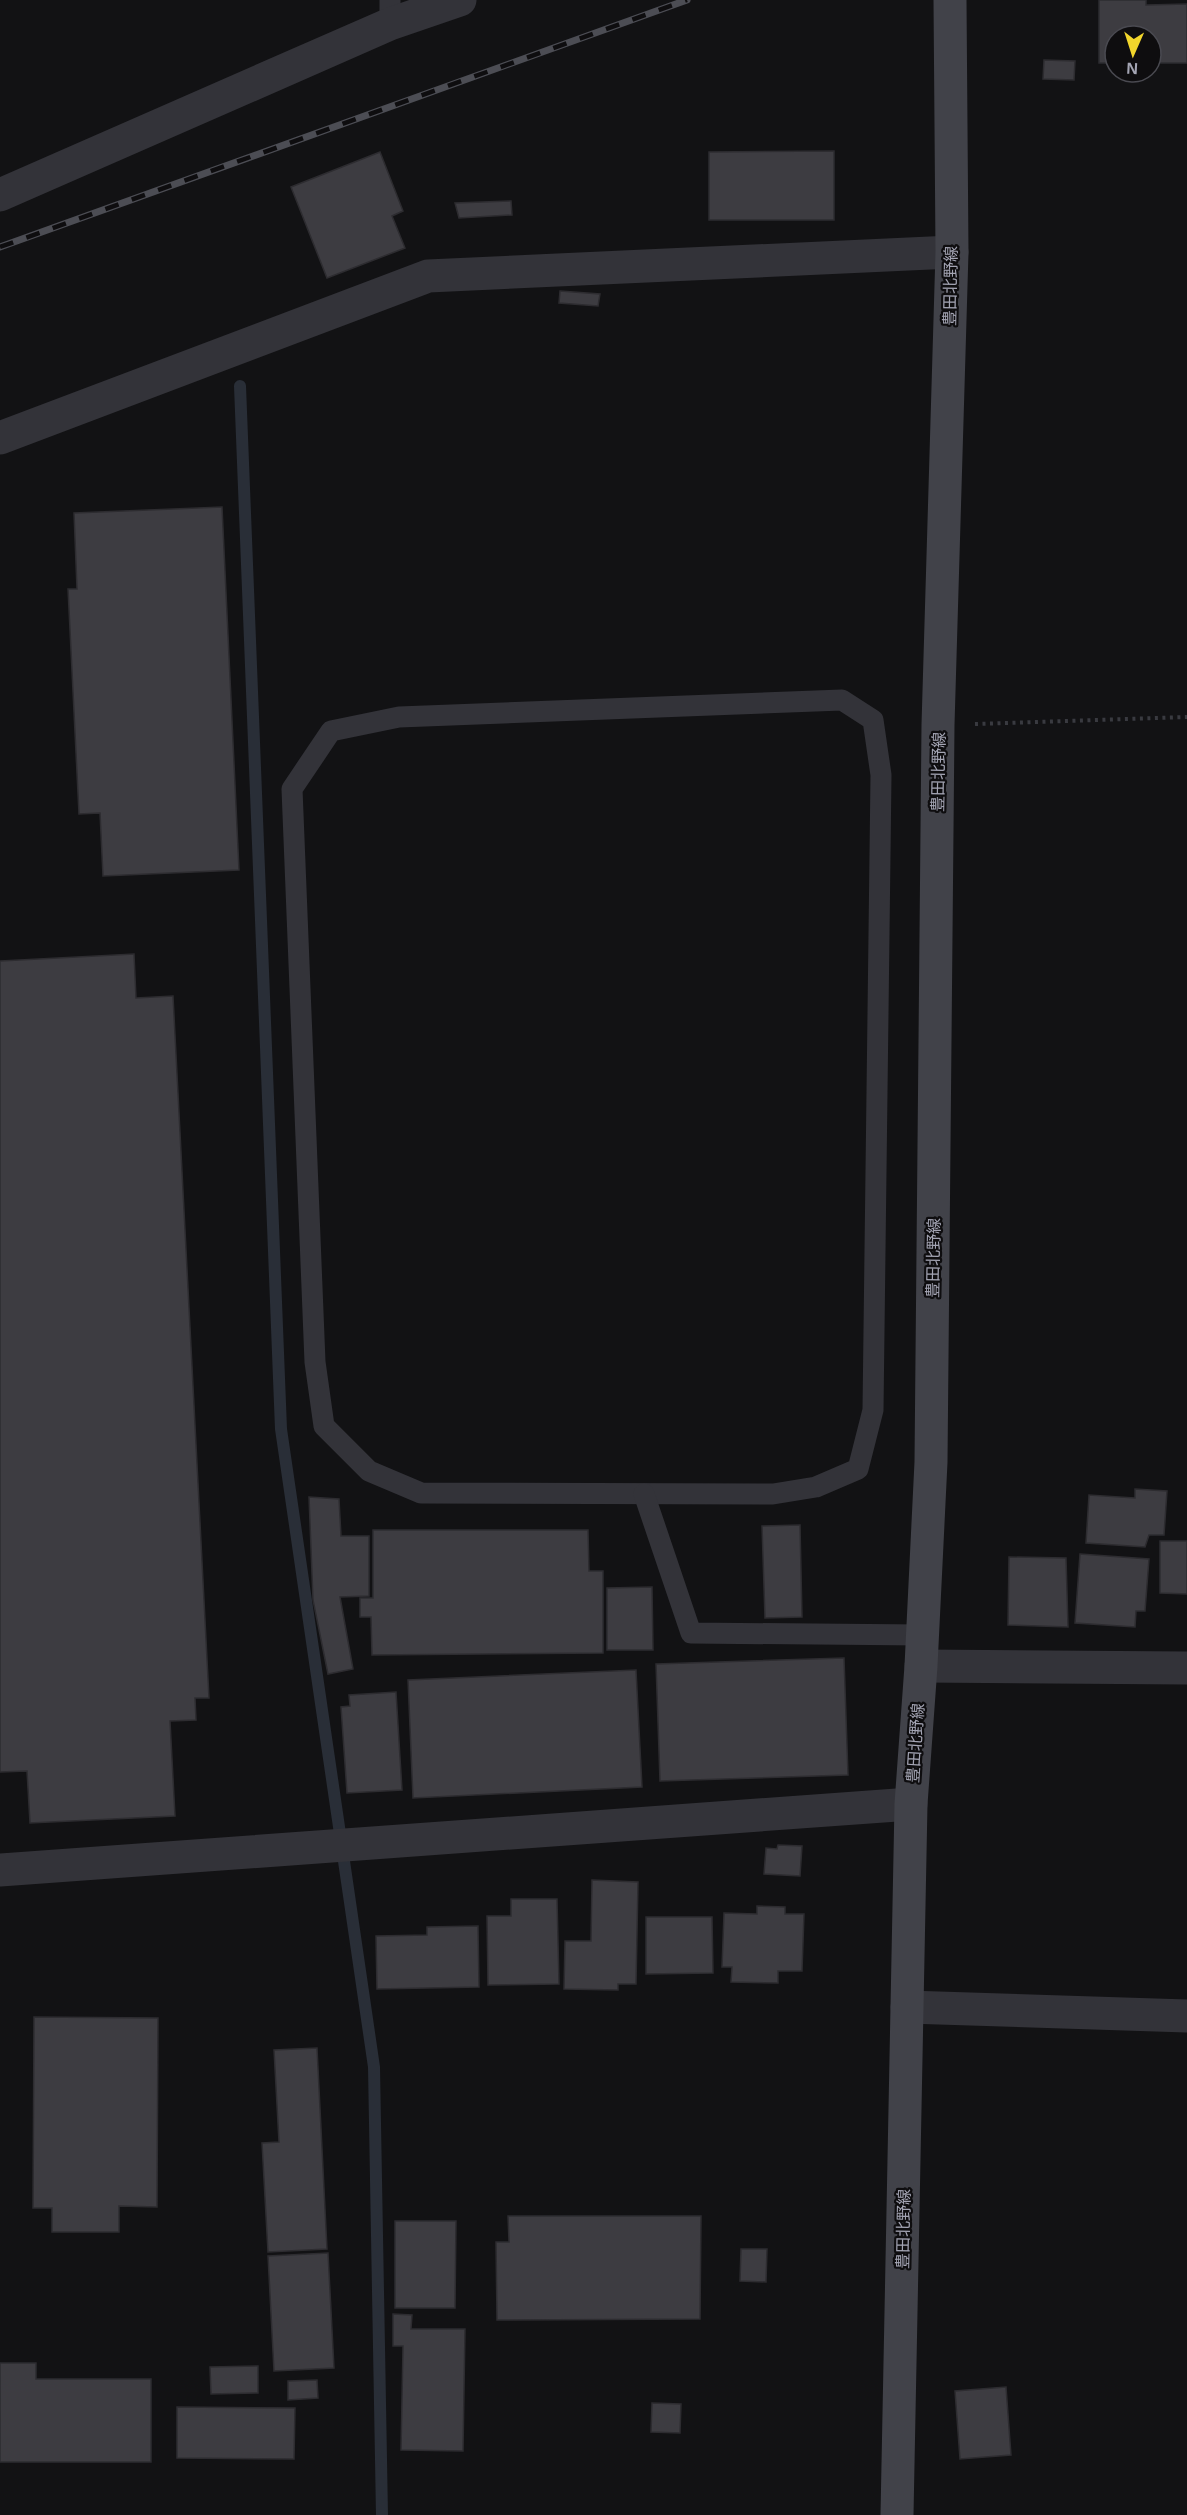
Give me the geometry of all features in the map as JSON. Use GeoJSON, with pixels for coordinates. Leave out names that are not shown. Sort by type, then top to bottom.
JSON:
{"type":"FeatureCollection","features":[{"type":"Feature","properties":{"kind":"main road","name":"豊田北野線"},"geometry":{"type":"LineString","coordinates":[[897,2515],[910,1804],[931,1462],[938,725],[952,252],[950,0]]}},
{"type":"Feature","properties":{"kind":"street"},"geometry":{"type":"LineString","coordinates":[[0,195],[390,12],[460,0]]}},
{"type":"Feature","properties":{"kind":"street"},"geometry":{"type":"LineString","coordinates":[[0,438],[428,276],[952,252]]}},
{"type":"Feature","properties":{"kind":"street"},"geometry":{"type":"LineString","coordinates":[[921,1650],[1187,1668]]}},
{"type":"Feature","properties":{"kind":"street"},"geometry":{"type":"LineString","coordinates":[[0,1870],[910,1804]]}},
{"type":"Feature","properties":{"kind":"street"},"geometry":{"type":"LineString","coordinates":[[907,2007],[1187,2016]]}},
{"type":"Feature","properties":{"kind":"lane"},"geometry":{"type":"LineString","coordinates":[[842,700],[873,720],[881,775],[873,1410],[858,1470],[816,1487],[773,1494],[644,1494],[421,1493],[369,1471],[324,1426],[315,1362],[292,789],[331,731],[399,717],[842,700]]}},
{"type":"Feature","properties":{"kind":"lane"},"geometry":{"type":"LineString","coordinates":[[644,1494],[691,1634],[921,1650]]}},
{"type":"Feature","properties":{"kind":"path"},"geometry":{"type":"LineString","coordinates":[[938,725],[1187,717]]}},
{"type":"Feature","properties":{"kind":"building"},"geometry":{"type":"Polygon","coordinates":[[[1099,0],[1146,0],[1146,5],[1187,4],[1187,63],[1163,63],[1163,24],[1103,24],[1103,63],[1099,63],[1099,0]]]}},
{"type":"Feature","properties":{"kind":"building"},"geometry":{"type":"Polygon","coordinates":[[[1044,60],[1075,61],[1074,80],[1043,79],[1044,60]]]}},
{"type":"Feature","properties":{"kind":"building"},"geometry":{"type":"Polygon","coordinates":[[[834,151],[834,220],[709,220],[709,152],[834,151]]]}},
{"type":"Feature","properties":{"kind":"building"},"geometry":{"type":"Polygon","coordinates":[[[380,152],[403,211],[392,216],[405,248],[327,278],[291,187],[380,152]]]}},
{"type":"Feature","properties":{"kind":"building"},"geometry":{"type":"Polygon","coordinates":[[[511,201],[512,215],[459,218],[455,203],[511,201]]]}},
{"type":"Feature","properties":{"kind":"building"},"geometry":{"type":"Polygon","coordinates":[[[560,291],[600,294],[598,306],[559,303],[560,291]]]}},
{"type":"Feature","properties":{"kind":"building"},"geometry":{"type":"Polygon","coordinates":[[[222,507],[239,870],[103,876],[100,813],[79,814],[68,589],[77,589],[74,513],[222,507]]]}},
{"type":"Feature","properties":{"kind":"building"},"geometry":{"type":"Polygon","coordinates":[[[134,954],[136,998],[173,996],[209,1698],[195,1698],[196,1720],[170,1721],[175,1816],[30,1823],[27,1771],[0,1772],[0,961],[134,954]]]}},
{"type":"Feature","properties":{"kind":"building"},"geometry":{"type":"Polygon","coordinates":[[[1135,1489],[1167,1491],[1164,1535],[1149,1535],[1145,1547],[1086,1543],[1089,1495],[1135,1498],[1135,1489]]]}},
{"type":"Feature","properties":{"kind":"building"},"geometry":{"type":"Polygon","coordinates":[[[309,1497],[339,1499],[341,1536],[369,1536],[369,1596],[340,1597],[353,1669],[328,1674],[313,1600],[309,1497]]]}},
{"type":"Feature","properties":{"kind":"building"},"geometry":{"type":"Polygon","coordinates":[[[800,1525],[802,1617],[765,1618],[762,1526],[800,1525]]]}},
{"type":"Feature","properties":{"kind":"building"},"geometry":{"type":"Polygon","coordinates":[[[373,1530],[588,1530],[589,1571],[603,1571],[603,1653],[372,1655],[371,1617],[360,1617],[360,1598],[373,1598],[373,1530]]]}},
{"type":"Feature","properties":{"kind":"building"},"geometry":{"type":"Polygon","coordinates":[[[1160,1541],[1187,1541],[1187,1594],[1160,1593],[1160,1541]]]}},
{"type":"Feature","properties":{"kind":"building"},"geometry":{"type":"Polygon","coordinates":[[[1080,1554],[1149,1559],[1145,1611],[1136,1611],[1135,1627],[1075,1623],[1080,1554]]]}},
{"type":"Feature","properties":{"kind":"building"},"geometry":{"type":"Polygon","coordinates":[[[1009,1557],[1066,1558],[1068,1627],[1008,1625],[1009,1557]]]}},
{"type":"Feature","properties":{"kind":"building"},"geometry":{"type":"Polygon","coordinates":[[[652,1587],[653,1650],[607,1650],[607,1588],[652,1587]]]}},
{"type":"Feature","properties":{"kind":"building"},"geometry":{"type":"Polygon","coordinates":[[[844,1658],[848,1775],[660,1781],[656,1664],[844,1658]]]}},
{"type":"Feature","properties":{"kind":"building"},"geometry":{"type":"Polygon","coordinates":[[[636,1670],[642,1787],[413,1798],[408,1680],[636,1670]]]}},
{"type":"Feature","properties":{"kind":"building"},"geometry":{"type":"Polygon","coordinates":[[[396,1692],[402,1790],[347,1793],[341,1707],[350,1706],[349,1695],[396,1692]]]}},
{"type":"Feature","properties":{"kind":"building"},"geometry":{"type":"Polygon","coordinates":[[[778,1845],[802,1846],[800,1876],[764,1874],[766,1848],[777,1849],[778,1845]]]}},
{"type":"Feature","properties":{"kind":"building"},"geometry":{"type":"Polygon","coordinates":[[[592,1880],[638,1882],[636,1984],[618,1984],[618,1990],[564,1989],[565,1941],[591,1941],[592,1880]]]}},
{"type":"Feature","properties":{"kind":"building"},"geometry":{"type":"Polygon","coordinates":[[[511,1899],[557,1899],[559,1984],[488,1985],[487,1916],[511,1916],[511,1899]]]}},
{"type":"Feature","properties":{"kind":"building"},"geometry":{"type":"Polygon","coordinates":[[[757,1906],[785,1907],[785,1914],[804,1914],[802,1971],[778,1971],[778,1983],[731,1982],[732,1967],[722,1967],[724,1913],[757,1914],[757,1906]]]}},
{"type":"Feature","properties":{"kind":"building"},"geometry":{"type":"Polygon","coordinates":[[[646,1917],[712,1917],[713,1973],[646,1974],[646,1917]]]}},
{"type":"Feature","properties":{"kind":"building"},"geometry":{"type":"Polygon","coordinates":[[[478,1926],[479,1987],[377,1989],[376,1936],[427,1935],[427,1927],[478,1926]]]}},
{"type":"Feature","properties":{"kind":"building"},"geometry":{"type":"Polygon","coordinates":[[[34,2017],[158,2018],[157,2207],[119,2206],[119,2232],[52,2232],[52,2208],[33,2208],[34,2017]]]}},
{"type":"Feature","properties":{"kind":"building"},"geometry":{"type":"Polygon","coordinates":[[[317,2048],[327,2249],[268,2252],[262,2143],[279,2142],[274,2050],[317,2048]]]}},
{"type":"Feature","properties":{"kind":"building"},"geometry":{"type":"Polygon","coordinates":[[[508,2216],[701,2216],[700,2319],[497,2320],[496,2242],[509,2242],[508,2216]]]}},
{"type":"Feature","properties":{"kind":"building"},"geometry":{"type":"Polygon","coordinates":[[[395,2221],[456,2221],[455,2308],[395,2308],[395,2221]]]}},
{"type":"Feature","properties":{"kind":"building"},"geometry":{"type":"Polygon","coordinates":[[[741,2249],[767,2249],[766,2282],[740,2281],[741,2249]]]}},
{"type":"Feature","properties":{"kind":"building"},"geometry":{"type":"Polygon","coordinates":[[[328,2253],[334,2368],[274,2371],[268,2256],[328,2253]]]}},
{"type":"Feature","properties":{"kind":"building"},"geometry":{"type":"Polygon","coordinates":[[[393,2314],[412,2315],[411,2329],[465,2329],[463,2451],[401,2450],[403,2346],[393,2346],[393,2314]]]}},
{"type":"Feature","properties":{"kind":"building"},"geometry":{"type":"Polygon","coordinates":[[[0,2363],[36,2363],[36,2379],[151,2379],[151,2462],[0,2462],[0,2363]]]}},
{"type":"Feature","properties":{"kind":"building"},"geometry":{"type":"Polygon","coordinates":[[[258,2366],[258,2393],[211,2394],[210,2367],[258,2366]]]}},
{"type":"Feature","properties":{"kind":"building"},"geometry":{"type":"Polygon","coordinates":[[[317,2380],[318,2398],[288,2400],[288,2381],[317,2380]]]}},
{"type":"Feature","properties":{"kind":"building"},"geometry":{"type":"Polygon","coordinates":[[[1006,2387],[1011,2455],[960,2459],[955,2391],[1006,2387]]]}},
{"type":"Feature","properties":{"kind":"building"},"geometry":{"type":"Polygon","coordinates":[[[652,2403],[681,2404],[680,2433],[651,2432],[652,2403]]]}},
{"type":"Feature","properties":{"kind":"building"},"geometry":{"type":"Polygon","coordinates":[[[177,2407],[295,2408],[294,2459],[177,2458],[177,2407]]]}},
{"type":"Feature","properties":{"kind":"waterway"},"geometry":{"type":"LineString","coordinates":[[240,386],[281,1429],[374,2067],[382,2515]]}},
{"type":"Feature","properties":{"kind":"railway"},"geometry":{"type":"LineString","coordinates":[[0,247],[687,0]]}}]}
